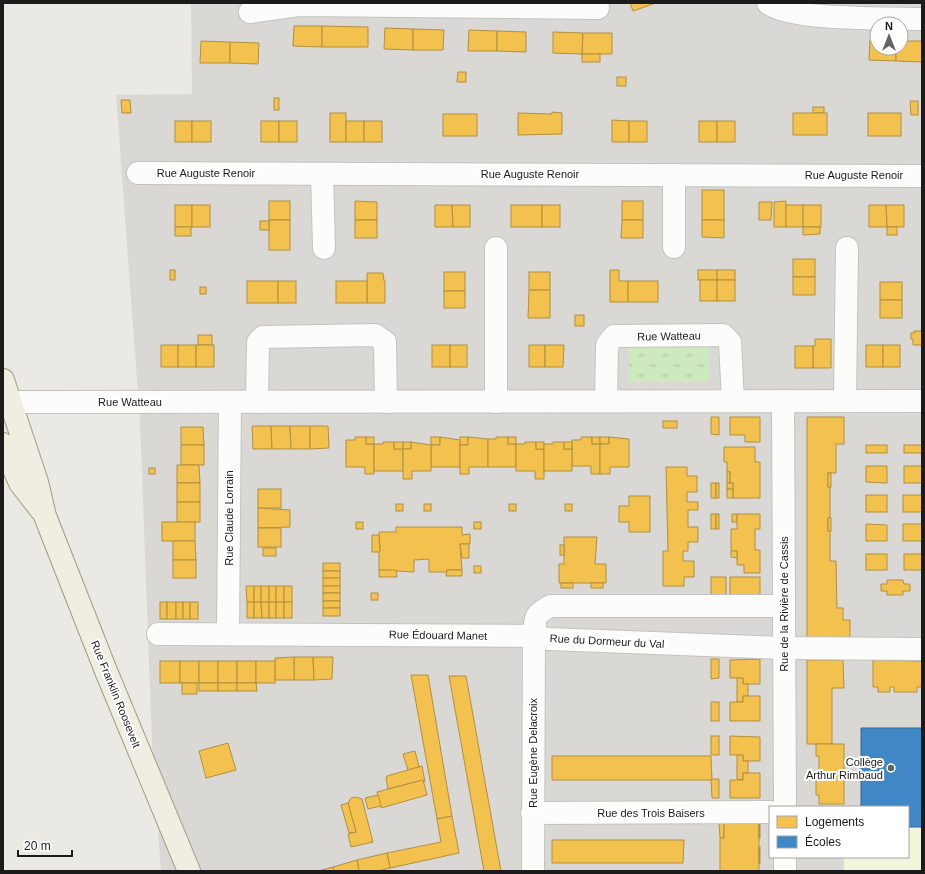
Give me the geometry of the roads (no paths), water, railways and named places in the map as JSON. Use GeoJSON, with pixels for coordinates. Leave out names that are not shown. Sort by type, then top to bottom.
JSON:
{"type":"FeatureCollection","features":[{"type":"Feature","properties":{"kind":"main road","name":"Rue Franklin Roosevelt"},"geometry":{"type":"LineString","coordinates":[[3,380],[6,404],[37,482],[45,516],[106,672],[187,868]]}},
{"type":"Feature","properties":{"kind":"main road","name":"Rue Franklin Roosevelt"},"geometry":{"type":"LineString","coordinates":[[3,444],[20,484],[45,516]]}},
{"type":"Feature","properties":{"kind":"street"},"geometry":{"type":"LineString","coordinates":[[768,3],[771,6],[791,12],[810,15],[922,19]]}},
{"type":"Feature","properties":{"kind":"street"},"geometry":{"type":"LineString","coordinates":[[250,12],[299,5],[598,8]]}},
{"type":"Feature","properties":{"kind":"street","name":"Rue Auguste Renoir"},"geometry":{"type":"LineString","coordinates":[[138,173],[922,176]]}},
{"type":"Feature","properties":{"kind":"street"},"geometry":{"type":"LineString","coordinates":[[322,174],[324,248]]}},
{"type":"Feature","properties":{"kind":"street"},"geometry":{"type":"LineString","coordinates":[[674,175],[674,247]]}},
{"type":"Feature","properties":{"kind":"street"},"geometry":{"type":"LineString","coordinates":[[496,248],[496,402]]}},
{"type":"Feature","properties":{"kind":"street"},"geometry":{"type":"LineString","coordinates":[[845,401],[847,248]]}},
{"type":"Feature","properties":{"kind":"street"},"geometry":{"type":"LineString","coordinates":[[257,402],[258,342],[263,337],[376,335],[384,342],[386,402]]}},
{"type":"Feature","properties":{"kind":"street","name":"Rue Watteau"},"geometry":{"type":"LineString","coordinates":[[606,401],[607,345],[614,336],[723,335],[730,342],[732,401]]}},
{"type":"Feature","properties":{"kind":"street","name":"Rue de la Rivière de Cassis"},"geometry":{"type":"LineString","coordinates":[[783,401],[784,806]]}},
{"type":"Feature","properties":{"kind":"street","name":"Rue Watteau"},"geometry":{"type":"LineString","coordinates":[[6,404],[230,402],[922,401]]}},
{"type":"Feature","properties":{"kind":"street","name":"Rue Claude Lorrain"},"geometry":{"type":"LineString","coordinates":[[228,634],[230,402]]}},
{"type":"Feature","properties":{"kind":"street","name":"Rue du Dormeur du Val"},"geometry":{"type":"LineString","coordinates":[[784,606],[551,606],[542,610],[535,618],[534,636],[549,639],[784,648],[922,649]]}},
{"type":"Feature","properties":{"kind":"street"},"geometry":{"type":"LineString","coordinates":[[158,634],[228,634]]}},
{"type":"Feature","properties":{"kind":"street","name":"Rue Édouard Manet"},"geometry":{"type":"LineString","coordinates":[[228,634],[534,636]]}},
{"type":"Feature","properties":{"kind":"street","name":"Rue Eugène Delacroix"},"geometry":{"type":"LineString","coordinates":[[533,871],[532,813],[534,636]]}},
{"type":"Feature","properties":{"kind":"street","name":"Rue des Trois Baisers"},"geometry":{"type":"LineString","coordinates":[[532,813],[769,812]]}},
{"type":"Feature","properties":{"kind":"street"},"geometry":{"type":"LineString","coordinates":[[785,858],[785,871]]}},
{"type":"Feature","properties":{"kind":"place","name":"Collège Arthur Rimbaud"},"geometry":{"type":"Point","coordinates":[891,768]}}]}
